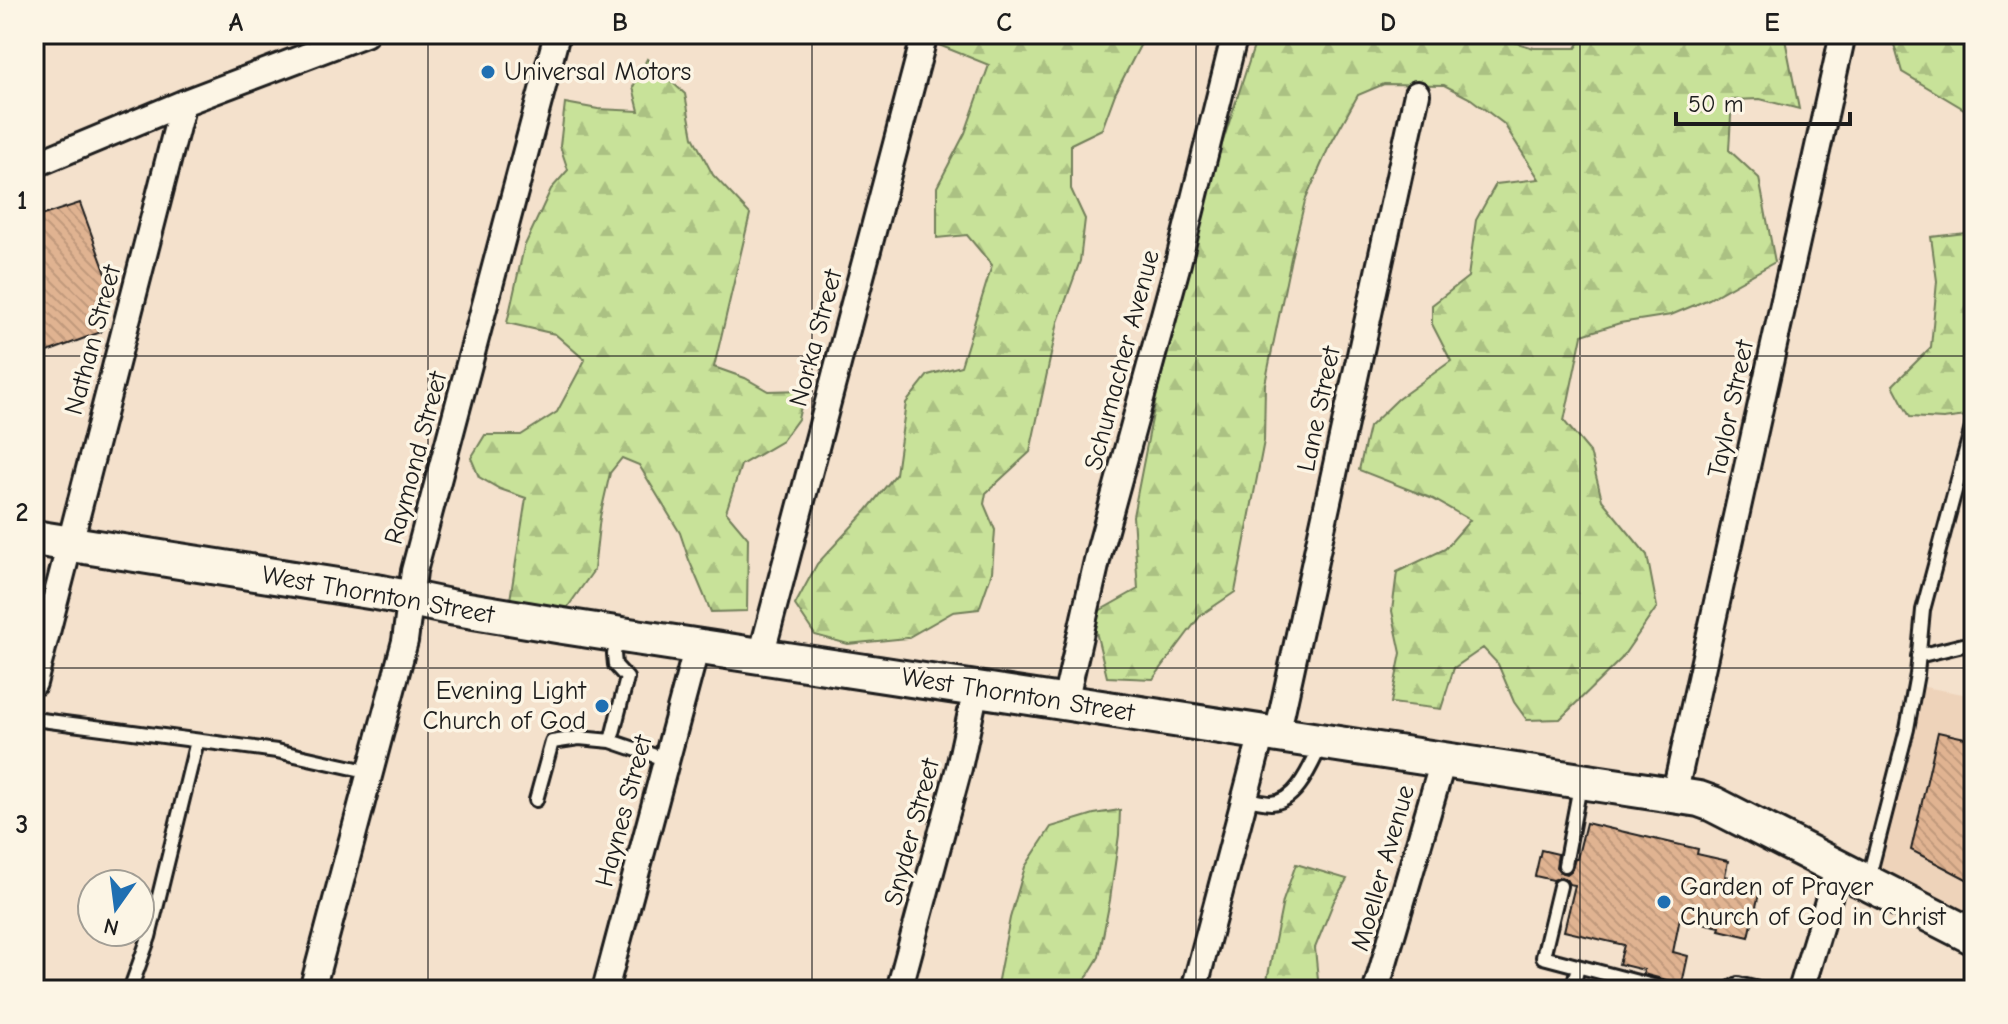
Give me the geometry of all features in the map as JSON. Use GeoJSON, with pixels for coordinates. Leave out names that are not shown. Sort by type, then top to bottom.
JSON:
{"type":"FeatureCollection","features":[{"type":"Feature","properties":{"kind":"main road","name":"West Thornton Street"},"geometry":{"type":"LineString","coordinates":[[34,538],[618,634],[1581,781],[1713,804],[1974,937]]}},
{"type":"Feature","properties":{"kind":"street"},"geometry":{"type":"LineString","coordinates":[[34,165],[339,39],[365,34]]}},
{"type":"Feature","properties":{"kind":"street","name":"Raymond Street"},"geometry":{"type":"LineString","coordinates":[[312,990],[405,641],[414,571],[557,34]]}},
{"type":"Feature","properties":{"kind":"street","name":"Norka Street"},"geometry":{"type":"LineString","coordinates":[[761,656],[925,34]]}},
{"type":"Feature","properties":{"kind":"street","name":"Schumacher Avenue"},"geometry":{"type":"LineString","coordinates":[[1065,702],[1099,552],[1177,267],[1235,34]]}},
{"type":"Feature","properties":{"kind":"street","name":"Taylor Street"},"geometry":{"type":"LineString","coordinates":[[1674,796],[1843,34]]}},
{"type":"Feature","properties":{"kind":"street","name":"Lane Street"},"geometry":{"type":"LineString","coordinates":[[1194,990],[1245,799],[1269,734],[1417,94]]}},
{"type":"Feature","properties":{"kind":"street","name":"Nathan Street"},"geometry":{"type":"LineString","coordinates":[[34,683],[183,103]]}},
{"type":"Feature","properties":{"kind":"street","name":"Haynes Street"},"geometry":{"type":"LineString","coordinates":[[605,990],[697,646]]}},
{"type":"Feature","properties":{"kind":"street","name":"Snyder Street"},"geometry":{"type":"LineString","coordinates":[[899,990],[959,768],[976,689]]}},
{"type":"Feature","properties":{"kind":"street","name":"Moeller Avenue"},"geometry":{"type":"LineString","coordinates":[[1376,990],[1443,761]]}},
{"type":"Feature","properties":{"kind":"street"},"geometry":{"type":"LineString","coordinates":[[1801,990],[1852,876]]}},
{"type":"Feature","properties":{"kind":"lane"},"geometry":{"type":"LineString","coordinates":[[1852,876],[1907,729],[1917,674],[1923,610],[1974,420]]}},
{"type":"Feature","properties":{"kind":"lane"},"geometry":{"type":"LineString","coordinates":[[611,741],[627,678],[615,665],[618,634]]}},
{"type":"Feature","properties":{"kind":"lane"},"geometry":{"type":"LineString","coordinates":[[1918,656],[1963,645],[1974,648]]}},
{"type":"Feature","properties":{"kind":"lane"},"geometry":{"type":"LineString","coordinates":[[34,719],[277,751],[371,772]]}},
{"type":"Feature","properties":{"kind":"lane"},"geometry":{"type":"LineString","coordinates":[[536,800],[552,742],[579,738],[611,741],[667,760]]}},
{"type":"Feature","properties":{"kind":"lane"},"geometry":{"type":"LineString","coordinates":[[130,990],[149,937],[197,741]]}},
{"type":"Feature","properties":{"kind":"lane"},"geometry":{"type":"LineString","coordinates":[[1245,799],[1271,803],[1283,800],[1304,780],[1322,742]]}},
{"type":"Feature","properties":{"kind":"lane"},"geometry":{"type":"LineString","coordinates":[[1565,865],[1581,781]]}},
{"type":"Feature","properties":{"kind":"lane"},"geometry":{"type":"LineString","coordinates":[[1560,886],[1543,957],[1668,990]]}},
{"type":"Feature","properties":{"kind":"lane"},"geometry":{"type":"LineString","coordinates":[[1572,990],[1578,967]]}},
{"type":"Feature","properties":{"kind":"lane"},"geometry":{"type":"LineString","coordinates":[[1733,987],[1762,990]]}},
{"type":"Feature","properties":{"kind":"shaded area"},"geometry":{"type":"Polygon","coordinates":[[[1919,686],[1974,696],[1974,928],[1872,880],[1919,686]]]}},
{"type":"Feature","properties":{"kind":"green space"},"geometry":{"type":"Polygon","coordinates":[[[940,34],[1146,34],[1115,94],[1102,129],[1071,144],[1071,189],[1085,219],[1080,261],[1058,322],[1030,452],[986,493],[984,504],[995,530],[992,572],[979,609],[953,612],[907,638],[848,644],[815,635],[795,605],[817,564],[896,474],[906,403],[928,375],[961,366],[992,265],[967,235],[937,238],[937,187],[965,133],[989,65],[939,45],[940,34]]]}},
{"type":"Feature","properties":{"kind":"green space"},"geometry":{"type":"Polygon","coordinates":[[[1258,34],[1487,34],[1534,48],[1576,48],[1585,34],[1784,34],[1799,109],[1760,99],[1732,100],[1729,150],[1759,178],[1775,262],[1709,299],[1671,315],[1620,323],[1582,335],[1564,421],[1590,452],[1602,500],[1647,555],[1657,607],[1621,659],[1560,719],[1527,720],[1514,702],[1498,664],[1483,648],[1454,668],[1441,709],[1391,703],[1401,653],[1392,611],[1397,572],[1445,549],[1470,520],[1433,499],[1359,470],[1369,427],[1398,399],[1451,361],[1432,324],[1432,305],[1468,277],[1476,220],[1496,184],[1539,179],[1504,124],[1471,99],[1444,85],[1384,84],[1358,95],[1328,149],[1305,201],[1265,384],[1264,441],[1235,592],[1201,615],[1153,679],[1107,677],[1092,615],[1138,589],[1133,516],[1166,347],[1210,181],[1258,34]]]}},
{"type":"Feature","properties":{"kind":"green space"},"geometry":{"type":"Polygon","coordinates":[[[1891,34],[1974,34],[1974,115],[1902,72],[1891,34]]]}},
{"type":"Feature","properties":{"kind":"green space"},"geometry":{"type":"Polygon","coordinates":[[[647,59],[685,94],[693,137],[713,175],[750,214],[714,367],[745,378],[768,391],[805,390],[798,419],[782,441],[741,465],[726,512],[748,538],[747,611],[711,612],[680,533],[639,465],[622,458],[610,473],[600,517],[594,570],[567,608],[510,600],[526,498],[479,477],[471,458],[485,435],[521,435],[557,412],[585,360],[555,334],[507,323],[524,247],[551,189],[568,170],[560,146],[565,103],[598,109],[639,111],[633,87],[647,59]]]}},
{"type":"Feature","properties":{"kind":"green space"},"geometry":{"type":"Polygon","coordinates":[[[1974,232],[1974,415],[1943,419],[1910,417],[1893,385],[1931,347],[1937,281],[1931,237],[1974,232]]]}},
{"type":"Feature","properties":{"kind":"green space"},"geometry":{"type":"Polygon","coordinates":[[[1120,810],[1110,900],[1099,957],[1079,990],[996,990],[1010,918],[1025,867],[1051,827],[1120,810]]]}},
{"type":"Feature","properties":{"kind":"green space"},"geometry":{"type":"Polygon","coordinates":[[[1296,864],[1347,879],[1334,901],[1315,948],[1319,990],[1265,990],[1283,901],[1296,864]]]}},
{"type":"Feature","properties":{"kind":"building"},"geometry":{"type":"Polygon","coordinates":[[[80,203],[112,290],[101,332],[34,357],[34,218],[80,203]]]}},
{"type":"Feature","properties":{"kind":"building"},"geometry":{"type":"Polygon","coordinates":[[[1938,732],[1974,740],[1974,883],[1911,850],[1938,732]]]}},
{"type":"Feature","properties":{"kind":"building","name":"Garden of Prayer Church of God in Christ"},"geometry":{"type":"Polygon","coordinates":[[[1586,823],[1698,849],[1697,854],[1728,861],[1725,876],[1761,885],[1749,937],[1680,918],[1673,952],[1688,956],[1682,984],[1619,964],[1624,945],[1564,931],[1575,885],[1561,877],[1553,880],[1535,876],[1541,850],[1558,854],[1556,867],[1560,872],[1567,874],[1571,871],[1586,823]]]}},
{"type":"Feature","properties":{"kind":"place","name":"Universal Motors"},"geometry":{"type":"Point","coordinates":[488,72]}},
{"type":"Feature","properties":{"kind":"place","name":"Evening Light Church of God"},"geometry":{"type":"Point","coordinates":[602,706]}},
{"type":"Feature","properties":{"kind":"place","name":"Garden of Prayer Church of God in Christ"},"geometry":{"type":"Point","coordinates":[1664,902]}}]}
